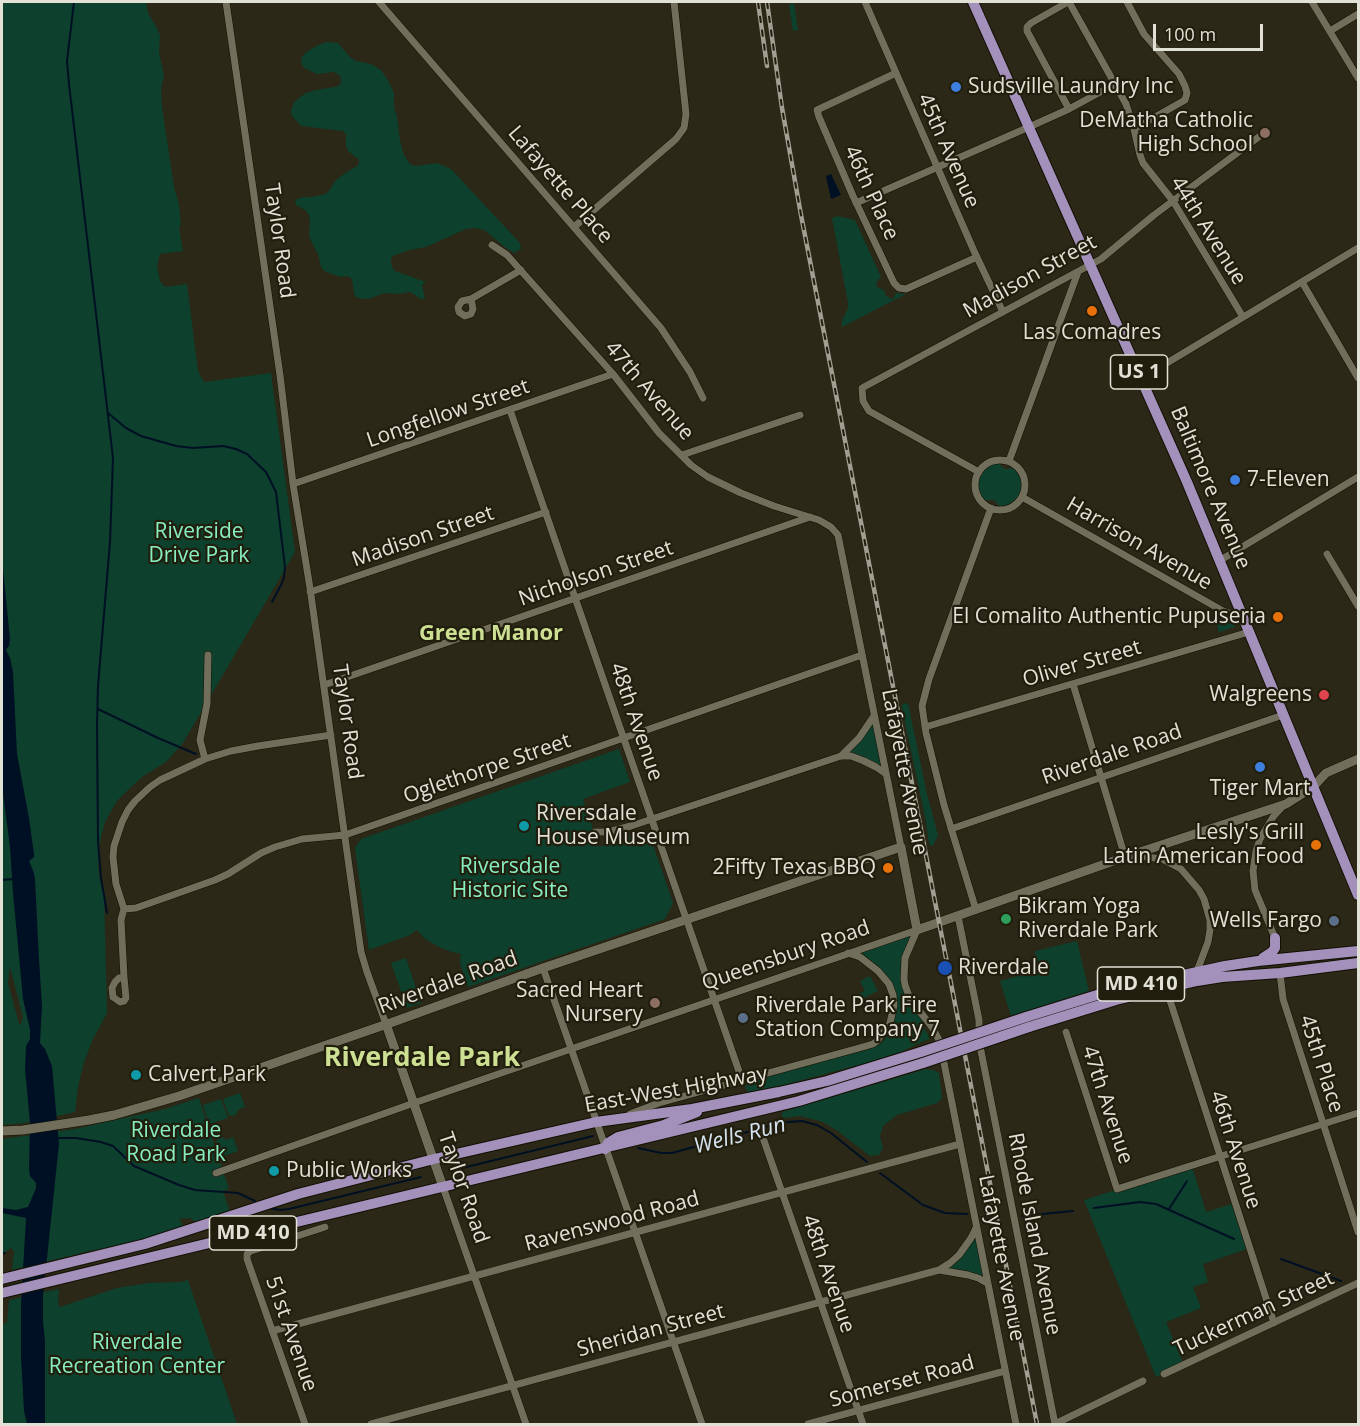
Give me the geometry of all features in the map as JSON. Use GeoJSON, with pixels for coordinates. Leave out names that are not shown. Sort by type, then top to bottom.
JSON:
{"type":"FeatureCollection","features":[{"type":"Feature","properties":{"kind":"main road","name":"Baltimore Avenue"},"geometry":{"type":"LineString","coordinates":[[973,2],[1142,378],[1359,896]]}},
{"type":"Feature","properties":{"kind":"main road"},"geometry":{"type":"LineString","coordinates":[[1275,938],[1285,951],[1297,957]]}},
{"type":"Feature","properties":{"kind":"main road"},"geometry":{"type":"LineString","coordinates":[[1258,961],[1275,948],[1275,938]]}},
{"type":"Feature","properties":{"kind":"main road"},"geometry":{"type":"LineString","coordinates":[[1339,952],[1350,949],[1359,942]]}},
{"type":"Feature","properties":{"kind":"main road","name":"East-West Highway"},"geometry":{"type":"LineString","coordinates":[[4,1292],[799,1101],[1028,1022],[1110,991],[1197,971],[1258,961],[1359,951]]}},
{"type":"Feature","properties":{"kind":"main road","name":"East-West Highway"},"geometry":{"type":"LineString","coordinates":[[1028,1022],[1166,988],[1222,977],[1280,973],[1359,963]]}},
{"type":"Feature","properties":{"kind":"main road","name":"East-West Highway"},"geometry":{"type":"LineString","coordinates":[[3,1278],[163,1239],[298,1194],[434,1159],[596,1122],[779,1092],[922,1057]]}},
{"type":"Feature","properties":{"kind":"main road"},"geometry":{"type":"LineString","coordinates":[[605,1149],[608,1143],[618,1137],[664,1125],[723,1103]]}},
{"type":"Feature","properties":{"kind":"street","name":"Taylor Road"},"geometry":{"type":"LineString","coordinates":[[226,2],[361,952],[526,1425]]}},
{"type":"Feature","properties":{"kind":"street","name":"Lafayette Place"},"geometry":{"type":"LineString","coordinates":[[380,2],[661,328],[690,372],[703,398]]}},
{"type":"Feature","properties":{"kind":"street"},"geometry":{"type":"LineString","coordinates":[[574,226],[676,139],[684,128],[686,114],[674,2]]}},
{"type":"Feature","properties":{"kind":"street","name":"45th Avenue"},"geometry":{"type":"LineString","coordinates":[[865,2],[1003,312]]}},
{"type":"Feature","properties":{"kind":"street"},"geometry":{"type":"LineString","coordinates":[[1069,2],[1031,23],[1027,31],[1069,109]]}},
{"type":"Feature","properties":{"kind":"street","name":"44th Avenue"},"geometry":{"type":"LineString","coordinates":[[1069,2],[1126,104],[1143,163],[1173,201],[1243,317]]}},
{"type":"Feature","properties":{"kind":"street"},"geometry":{"type":"LineString","coordinates":[[1127,2],[1144,34],[1179,74],[1187,93],[1185,100],[1134,129]]}},
{"type":"Feature","properties":{"kind":"street"},"geometry":{"type":"LineString","coordinates":[[1312,2],[1359,78]]}},
{"type":"Feature","properties":{"kind":"street"},"geometry":{"type":"LineString","coordinates":[[1330,31],[1359,14]]}},
{"type":"Feature","properties":{"kind":"street","name":"46th Place"},"geometry":{"type":"LineString","coordinates":[[896,73],[817,110],[856,203],[894,283],[899,288],[906,289],[977,257]]}},
{"type":"Feature","properties":{"kind":"street"},"geometry":{"type":"LineString","coordinates":[[856,203],[1069,109],[1114,84]]}},
{"type":"Feature","properties":{"kind":"street","name":"Madison Street"},"geometry":{"type":"LineString","coordinates":[[979,472],[869,411],[862,401],[862,388],[1091,265],[1260,136]]}},
{"type":"Feature","properties":{"kind":"street","name":"47th Avenue"},"geometry":{"type":"LineString","coordinates":[[492,245],[507,255],[521,270],[613,375],[659,433],[699,471],[721,484],[774,506],[810,517]]}},
{"type":"Feature","properties":{"kind":"street"},"geometry":{"type":"LineString","coordinates":[[1142,378],[1359,248]]}},
{"type":"Feature","properties":{"kind":"street"},"geometry":{"type":"LineString","coordinates":[[471,299],[521,270]]}},
{"type":"Feature","properties":{"kind":"street"},"geometry":{"type":"LineString","coordinates":[[1009,461],[1078,272]]}},
{"type":"Feature","properties":{"kind":"street"},"geometry":{"type":"LineString","coordinates":[[1302,282],[1359,378]]}},
{"type":"Feature","properties":{"kind":"street","name":"Longfellow Street"},"geometry":{"type":"LineString","coordinates":[[293,484],[613,375]]}},
{"type":"Feature","properties":{"kind":"street","name":"48th Avenue"},"geometry":{"type":"LineString","coordinates":[[510,410],[742,1080]]}},
{"type":"Feature","properties":{"kind":"street"},"geometry":{"type":"LineString","coordinates":[[682,455],[800,414]]}},
{"type":"Feature","properties":{"kind":"street"},"geometry":{"type":"LineString","coordinates":[[1002,460],[1009,461],[1024,476],[1025,490],[1016,505],[997,510],[982,502],[977,493],[976,481],[984,466],[1002,460]]}},
{"type":"Feature","properties":{"kind":"street"},"geometry":{"type":"LineString","coordinates":[[1219,561],[1359,477]]}},
{"type":"Feature","properties":{"kind":"street","name":"Harrison Avenue"},"geometry":{"type":"LineString","coordinates":[[1022,497],[1223,611],[1242,614]]}},
{"type":"Feature","properties":{"kind":"street"},"geometry":{"type":"LineString","coordinates":[[976,910],[951,829],[925,727],[922,706],[929,679],[991,508]]}},
{"type":"Feature","properties":{"kind":"street","name":"Madison Street"},"geometry":{"type":"LineString","coordinates":[[310,592],[546,512]]}},
{"type":"Feature","properties":{"kind":"street","name":"Nicholson Street"},"geometry":{"type":"LineString","coordinates":[[324,685],[810,517]]}},
{"type":"Feature","properties":{"kind":"street","name":"Lafayette Avenue"},"geometry":{"type":"LineString","coordinates":[[810,517],[836,531],[838,535],[917,930]]}},
{"type":"Feature","properties":{"kind":"street"},"geometry":{"type":"LineString","coordinates":[[1327,554],[1359,606]]}},
{"type":"Feature","properties":{"kind":"street","name":"Oliver Street"},"geometry":{"type":"LineString","coordinates":[[925,727],[1249,632]]}},
{"type":"Feature","properties":{"kind":"street"},"geometry":{"type":"LineString","coordinates":[[205,759],[200,740],[207,704],[208,655]]}},
{"type":"Feature","properties":{"kind":"street","name":"Oglethorpe Street"},"geometry":{"type":"LineString","coordinates":[[124,909],[142,907],[215,880],[261,853],[288,842],[345,835],[862,655]]}},
{"type":"Feature","properties":{"kind":"street"},"geometry":{"type":"LineString","coordinates":[[1073,684],[1125,857],[1139,856],[1166,861],[1181,869],[1199,890],[1207,906],[1210,930],[1197,971]]}},
{"type":"Feature","properties":{"kind":"street","name":"Riverdale Road"},"geometry":{"type":"LineString","coordinates":[[951,829],[1283,715]]}},
{"type":"Feature","properties":{"kind":"street"},"geometry":{"type":"LineString","coordinates":[[841,756],[859,738],[874,716]]}},
{"type":"Feature","properties":{"kind":"street"},"geometry":{"type":"LineString","coordinates":[[124,977],[121,920],[124,909],[116,884],[113,857],[117,834],[128,810],[150,787],[205,759],[258,746],[331,735]]}},
{"type":"Feature","properties":{"kind":"street"},"geometry":{"type":"LineString","coordinates":[[595,832],[617,830],[841,756],[864,760],[886,774]]}},
{"type":"Feature","properties":{"kind":"street","name":"Queensbury Road"},"geometry":{"type":"LineString","coordinates":[[216,1173],[1125,857],[1286,804],[1313,787],[1326,773],[1359,759]]}},
{"type":"Feature","properties":{"kind":"street"},"geometry":{"type":"LineString","coordinates":[[1275,938],[1255,890],[1254,861],[1260,839],[1266,828],[1273,816],[1286,804]]}},
{"type":"Feature","properties":{"kind":"street","name":"Riverdale Road"},"geometry":{"type":"LineString","coordinates":[[2,1131],[67,1124],[114,1115],[179,1096],[901,847]]}},
{"type":"Feature","properties":{"kind":"street"},"geometry":{"type":"LineString","coordinates":[[958,916],[979,1027]]}},
{"type":"Feature","properties":{"kind":"street"},"geometry":{"type":"LineString","coordinates":[[917,930],[905,958],[904,979],[914,1005],[932,1027],[939,1040]]}},
{"type":"Feature","properties":{"kind":"street"},"geometry":{"type":"LineString","coordinates":[[619,1119],[659,1103],[873,1044],[886,1030],[893,1010],[893,995],[889,984],[878,971],[860,957],[848,953]]}},
{"type":"Feature","properties":{"kind":"street"},"geometry":{"type":"LineString","coordinates":[[543,969],[702,1425]]}},
{"type":"Feature","properties":{"kind":"street","name":"45th Place"},"geometry":{"type":"LineString","coordinates":[[1280,973],[1283,999],[1359,1232]]}},
{"type":"Feature","properties":{"kind":"street","name":"46th Avenue"},"geometry":{"type":"LineString","coordinates":[[1166,988],[1274,1323]]}},
{"type":"Feature","properties":{"kind":"street"},"geometry":{"type":"LineString","coordinates":[[893,995],[907,991]]}},
{"type":"Feature","properties":{"kind":"street","name":"47th Avenue"},"geometry":{"type":"LineString","coordinates":[[1066,1032],[1117,1189],[1220,1157]]}},
{"type":"Feature","properties":{"kind":"street","name":"Rhode Island Avenue"},"geometry":{"type":"LineString","coordinates":[[981,1051],[1055,1424]]}},
{"type":"Feature","properties":{"kind":"street","name":"Lafayette Avenue"},"geometry":{"type":"LineString","coordinates":[[944,1063],[1016,1425]]}},
{"type":"Feature","properties":{"kind":"street"},"geometry":{"type":"LineString","coordinates":[[1220,1157],[1359,1113]]}},
{"type":"Feature","properties":{"kind":"street","name":"48th Avenue"},"geometry":{"type":"LineString","coordinates":[[762,1135],[862,1425]]}},
{"type":"Feature","properties":{"kind":"street","name":"Ravenswood Road"},"geometry":{"type":"LineString","coordinates":[[272,1331],[960,1144]]}},
{"type":"Feature","properties":{"kind":"street","name":"51st Avenue"},"geometry":{"type":"LineString","coordinates":[[305,1425],[247,1259],[251,1251],[324,1227]]}},
{"type":"Feature","properties":{"kind":"street","name":"Sheridan Street"},"geometry":{"type":"LineString","coordinates":[[371,1425],[939,1270],[959,1255],[976,1228]]}},
{"type":"Feature","properties":{"kind":"street","name":"Sheridan Street"},"geometry":{"type":"LineString","coordinates":[[939,1270],[968,1275],[987,1283]]}},
{"type":"Feature","properties":{"kind":"street","name":"Tuckerman Street"},"geometry":{"type":"LineString","coordinates":[[1164,1374],[1359,1283]]}},
{"type":"Feature","properties":{"kind":"street","name":"Somerset Road"},"geometry":{"type":"LineString","coordinates":[[808,1425],[1005,1371]]}},
{"type":"Feature","properties":{"kind":"street"},"geometry":{"type":"LineString","coordinates":[[1055,1424],[1143,1381]]}},
{"type":"Feature","properties":{"kind":"green space","name":"Riverside Drive Park"},"geometry":{"type":"Polygon","coordinates":[[[2,2],[146,2],[148,13],[160,35],[159,52],[164,76],[161,89],[162,107],[174,187],[179,204],[181,225],[179,227],[183,251],[160,254],[157,266],[160,281],[165,287],[187,284],[198,371],[204,382],[271,373],[295,552],[183,743],[166,762],[142,777],[117,801],[105,822],[99,845],[98,865],[104,894],[107,1013],[84,1062],[75,1112],[25,1123],[2,1125],[2,2]],[[10,967],[8,983],[19,1024],[23,1017],[10,967]]]}},
{"type":"Feature","properties":{"kind":"green space"},"geometry":{"type":"Polygon","coordinates":[[[794,3],[798,30],[793,31],[789,4],[794,3]]]}},
{"type":"Feature","properties":{"kind":"green space"},"geometry":{"type":"Polygon","coordinates":[[[327,42],[338,43],[356,61],[371,64],[381,70],[394,93],[394,108],[400,141],[409,163],[416,166],[437,163],[451,169],[520,243],[521,249],[514,253],[484,230],[475,228],[466,229],[426,247],[393,256],[391,263],[395,271],[426,282],[422,285],[425,299],[410,292],[384,293],[369,299],[362,299],[356,297],[352,279],[348,276],[340,277],[324,271],[309,235],[309,215],[296,205],[295,200],[325,194],[335,181],[357,166],[359,160],[348,151],[346,134],[343,131],[301,126],[292,116],[291,111],[294,102],[306,93],[338,86],[341,83],[338,74],[333,72],[317,74],[304,68],[301,62],[305,53],[327,42]]]}},
{"type":"Feature","properties":{"kind":"green space"},"geometry":{"type":"Polygon","coordinates":[[[838,216],[855,220],[881,277],[876,286],[885,291],[885,295],[891,299],[896,293],[906,294],[842,327],[848,303],[832,218],[838,216]]]}},
{"type":"Feature","properties":{"kind":"green space"},"geometry":{"type":"Polygon","coordinates":[[[999,463],[1006,469],[1014,468],[1021,482],[1018,497],[1006,506],[1000,507],[994,500],[984,501],[977,488],[977,480],[985,467],[999,463]]]}},
{"type":"Feature","properties":{"kind":"green space"},"geometry":{"type":"Polygon","coordinates":[[[1213,613],[1234,625],[1235,627],[1219,632],[1213,613]]]}},
{"type":"Feature","properties":{"kind":"green space"},"geometry":{"type":"Polygon","coordinates":[[[908,704],[938,835],[933,845],[930,846],[903,713],[902,705],[908,704]]]}},
{"type":"Feature","properties":{"kind":"green space"},"geometry":{"type":"Polygon","coordinates":[[[874,716],[886,774],[851,757],[847,750],[874,716]]]}},
{"type":"Feature","properties":{"kind":"green space","name":"Riversdale Historic Site"},"geometry":{"type":"Polygon","coordinates":[[[619,749],[630,782],[583,799],[599,847],[642,833],[650,836],[673,903],[665,919],[468,987],[460,963],[461,954],[437,946],[425,939],[417,930],[410,935],[369,950],[355,848],[361,839],[619,749]]]}},
{"type":"Feature","properties":{"kind":"green space"},"geometry":{"type":"Polygon","coordinates":[[[917,930],[908,950],[905,985],[927,1022],[921,1024],[929,1039],[901,1052],[866,1063],[780,1086],[747,1091],[745,1086],[751,1081],[870,1049],[882,1043],[889,1034],[882,1035],[890,1024],[893,995],[877,970],[848,953],[917,930]]]}},
{"type":"Feature","properties":{"kind":"green space"},"geometry":{"type":"Polygon","coordinates":[[[1077,941],[1089,991],[1011,1016],[1000,981],[1036,971],[1035,951],[1077,941]]]}},
{"type":"Feature","properties":{"kind":"green space"},"geometry":{"type":"Polygon","coordinates":[[[406,958],[421,1003],[407,1008],[391,963],[406,958]]]}},
{"type":"Feature","properties":{"kind":"green space"},"geometry":{"type":"Polygon","coordinates":[[[870,976],[878,991],[861,999],[858,994],[865,991],[860,981],[870,976]]]}},
{"type":"Feature","properties":{"kind":"green space"},"geometry":{"type":"Polygon","coordinates":[[[926,1069],[939,1073],[942,1098],[937,1103],[897,1115],[883,1126],[880,1136],[883,1148],[879,1155],[870,1156],[823,1122],[800,1116],[784,1118],[782,1116],[782,1112],[926,1069]]]}},
{"type":"Feature","properties":{"kind":"green space"},"geometry":{"type":"Polygon","coordinates":[[[240,1093],[245,1107],[238,1110],[236,1115],[231,1116],[228,1114],[223,1099],[240,1093]]]}},
{"type":"Feature","properties":{"kind":"green space","name":"Riverdale Road Park"},"geometry":{"type":"Polygon","coordinates":[[[199,1098],[229,1189],[223,1191],[230,1212],[196,1224],[191,1218],[179,1219],[185,1228],[95,1252],[94,1250],[12,1270],[14,1251],[12,1247],[2,1255],[2,1139],[75,1129],[165,1109],[199,1098]]]}},
{"type":"Feature","properties":{"kind":"green space"},"geometry":{"type":"Polygon","coordinates":[[[221,1099],[228,1118],[209,1124],[203,1105],[221,1099]]]}},
{"type":"Feature","properties":{"kind":"green space"},"geometry":{"type":"Polygon","coordinates":[[[221,1136],[226,1140],[233,1137],[238,1151],[221,1157],[216,1141],[221,1136]]]}},
{"type":"Feature","properties":{"kind":"green space"},"geometry":{"type":"Polygon","coordinates":[[[1192,1166],[1206,1212],[1235,1203],[1250,1248],[1203,1264],[1208,1282],[1193,1287],[1201,1308],[1166,1322],[1184,1365],[1156,1377],[1084,1200],[1192,1166]]]}},
{"type":"Feature","properties":{"kind":"green space"},"geometry":{"type":"Polygon","coordinates":[[[976,1228],[987,1282],[939,1270],[951,1263],[976,1228]]]}},
{"type":"Feature","properties":{"kind":"green space","name":"Riverdale Recreation Center"},"geometry":{"type":"Polygon","coordinates":[[[188,1280],[237,1424],[2,1424],[2,1324],[7,1323],[9,1300],[59,1289],[58,1305],[60,1307],[117,1288],[188,1280]]]}},
{"type":"Feature","properties":{"kind":"water"},"geometry":{"type":"Polygon","coordinates":[[[831,174],[841,195],[831,199],[826,176],[831,174]]]}},
{"type":"Feature","properties":{"kind":"water"},"geometry":{"type":"Polygon","coordinates":[[[2,558],[10,639],[6,650],[13,672],[17,754],[34,854],[29,861],[35,879],[42,1006],[40,1043],[52,1066],[59,1144],[43,1296],[45,1424],[27,1424],[24,1411],[21,1304],[26,1218],[2,1213],[2,1208],[16,1210],[28,1207],[36,1183],[30,1176],[29,1169],[30,1123],[25,1069],[26,1046],[30,1039],[30,1030],[23,999],[10,847],[2,786],[2,558]]]}},
{"type":"Feature","properties":{"kind":"waterway"},"geometry":{"type":"LineString","coordinates":[[74,2],[67,61],[113,458],[110,542],[97,724],[98,841],[107,913]]}},
{"type":"Feature","properties":{"kind":"waterway"},"geometry":{"type":"LineString","coordinates":[[108,413],[126,428],[141,436],[176,446],[193,448],[223,446],[236,449],[247,454],[266,472],[276,492],[285,567],[284,577],[272,602]]}},
{"type":"Feature","properties":{"kind":"waterway"},"geometry":{"type":"LineString","coordinates":[[98,709],[196,754]]}},
{"type":"Feature","properties":{"kind":"waterway"},"geometry":{"type":"LineString","coordinates":[[2,880],[13,879]]}},
{"type":"Feature","properties":{"kind":"waterway","name":"Wells Run"},"geometry":{"type":"LineString","coordinates":[[638,1148],[672,1153],[773,1125],[802,1121],[817,1125],[831,1133],[867,1162]]}},
{"type":"Feature","properties":{"kind":"waterway"},"geometry":{"type":"LineString","coordinates":[[450,1171],[593,1136]]}},
{"type":"Feature","properties":{"kind":"waterway","name":"Wells Run"},"geometry":{"type":"LineString","coordinates":[[57,1138],[101,1142],[113,1146],[134,1166],[179,1185],[195,1190],[238,1193],[255,1201]]}},
{"type":"Feature","properties":{"kind":"waterway","name":"Wells Run"},"geometry":{"type":"LineString","coordinates":[[880,1173],[923,1205],[945,1213],[967,1214]]}},
{"type":"Feature","properties":{"kind":"waterway"},"geometry":{"type":"LineString","coordinates":[[269,1208],[289,1209],[421,1177]]}},
{"type":"Feature","properties":{"kind":"waterway"},"geometry":{"type":"LineString","coordinates":[[1169,1209],[1187,1181]]}},
{"type":"Feature","properties":{"kind":"waterway","name":"Wells Run"},"geometry":{"type":"LineString","coordinates":[[1094,1208],[1140,1202],[1156,1204],[1234,1239]]}},
{"type":"Feature","properties":{"kind":"waterway","name":"Wells Run"},"geometry":{"type":"LineString","coordinates":[[1022,1216],[1073,1211]]}},
{"type":"Feature","properties":{"kind":"waterway","name":"Wells Run"},"geometry":{"type":"LineString","coordinates":[[1281,1259],[1341,1281]]}},
{"type":"Feature","properties":{"kind":"railway"},"geometry":{"type":"LineString","coordinates":[[758,2],[767,66]]}},
{"type":"Feature","properties":{"kind":"railway"},"geometry":{"type":"LineString","coordinates":[[767,2],[782,108],[801,215],[1037,1424]]}},
{"type":"Feature","properties":{"kind":"place","name":"Sudsville Laundry Inc"},"geometry":{"type":"Point","coordinates":[956,87]}},
{"type":"Feature","properties":{"kind":"place","name":"DeMatha Catholic High School"},"geometry":{"type":"Point","coordinates":[1265,133]}},
{"type":"Feature","properties":{"kind":"place","name":"Las Comadres"},"geometry":{"type":"Point","coordinates":[1092,311]}},
{"type":"Feature","properties":{"kind":"place","name":"7-Eleven"},"geometry":{"type":"Point","coordinates":[1235,480]}},
{"type":"Feature","properties":{"kind":"place","name":"El Comalito Authentic Pupuseria"},"geometry":{"type":"Point","coordinates":[1278,617]}},
{"type":"Feature","properties":{"kind":"place","name":"Walgreens"},"geometry":{"type":"Point","coordinates":[1324,695]}},
{"type":"Feature","properties":{"kind":"place","name":"Tiger Mart"},"geometry":{"type":"Point","coordinates":[1260,767]}},
{"type":"Feature","properties":{"kind":"place","name":"Riversdale House Museum"},"geometry":{"type":"Point","coordinates":[524,826]}},
{"type":"Feature","properties":{"kind":"place","name":"Lesly's Grill Latin American Food"},"geometry":{"type":"Point","coordinates":[1316,845]}},
{"type":"Feature","properties":{"kind":"place","name":"2Fifty Texas BBQ"},"geometry":{"type":"Point","coordinates":[888,868]}},
{"type":"Feature","properties":{"kind":"place","name":"Bikram Yoga Riverdale Park"},"geometry":{"type":"Point","coordinates":[1006,919]}},
{"type":"Feature","properties":{"kind":"place","name":"Wells Fargo"},"geometry":{"type":"Point","coordinates":[1334,921]}},
{"type":"Feature","properties":{"kind":"place","name":"Riverdale"},"geometry":{"type":"Point","coordinates":[945,968]}},
{"type":"Feature","properties":{"kind":"place","name":"Sacred Heart Nursery"},"geometry":{"type":"Point","coordinates":[655,1003]}},
{"type":"Feature","properties":{"kind":"place","name":"Riverdale Park Fire Station Company 7"},"geometry":{"type":"Point","coordinates":[743,1018]}},
{"type":"Feature","properties":{"kind":"place","name":"Calvert Park"},"geometry":{"type":"Point","coordinates":[136,1075]}},
{"type":"Feature","properties":{"kind":"place","name":"Public Works"},"geometry":{"type":"Point","coordinates":[274,1171]}},
{"type":"Feature","properties":{"kind":"district","name":"Green Manor"},"geometry":{"type":"Point","coordinates":[491,634]}},
{"type":"Feature","properties":{"kind":"district","name":"Riverdale Park"},"geometry":{"type":"Point","coordinates":[422,1058]}}]}
